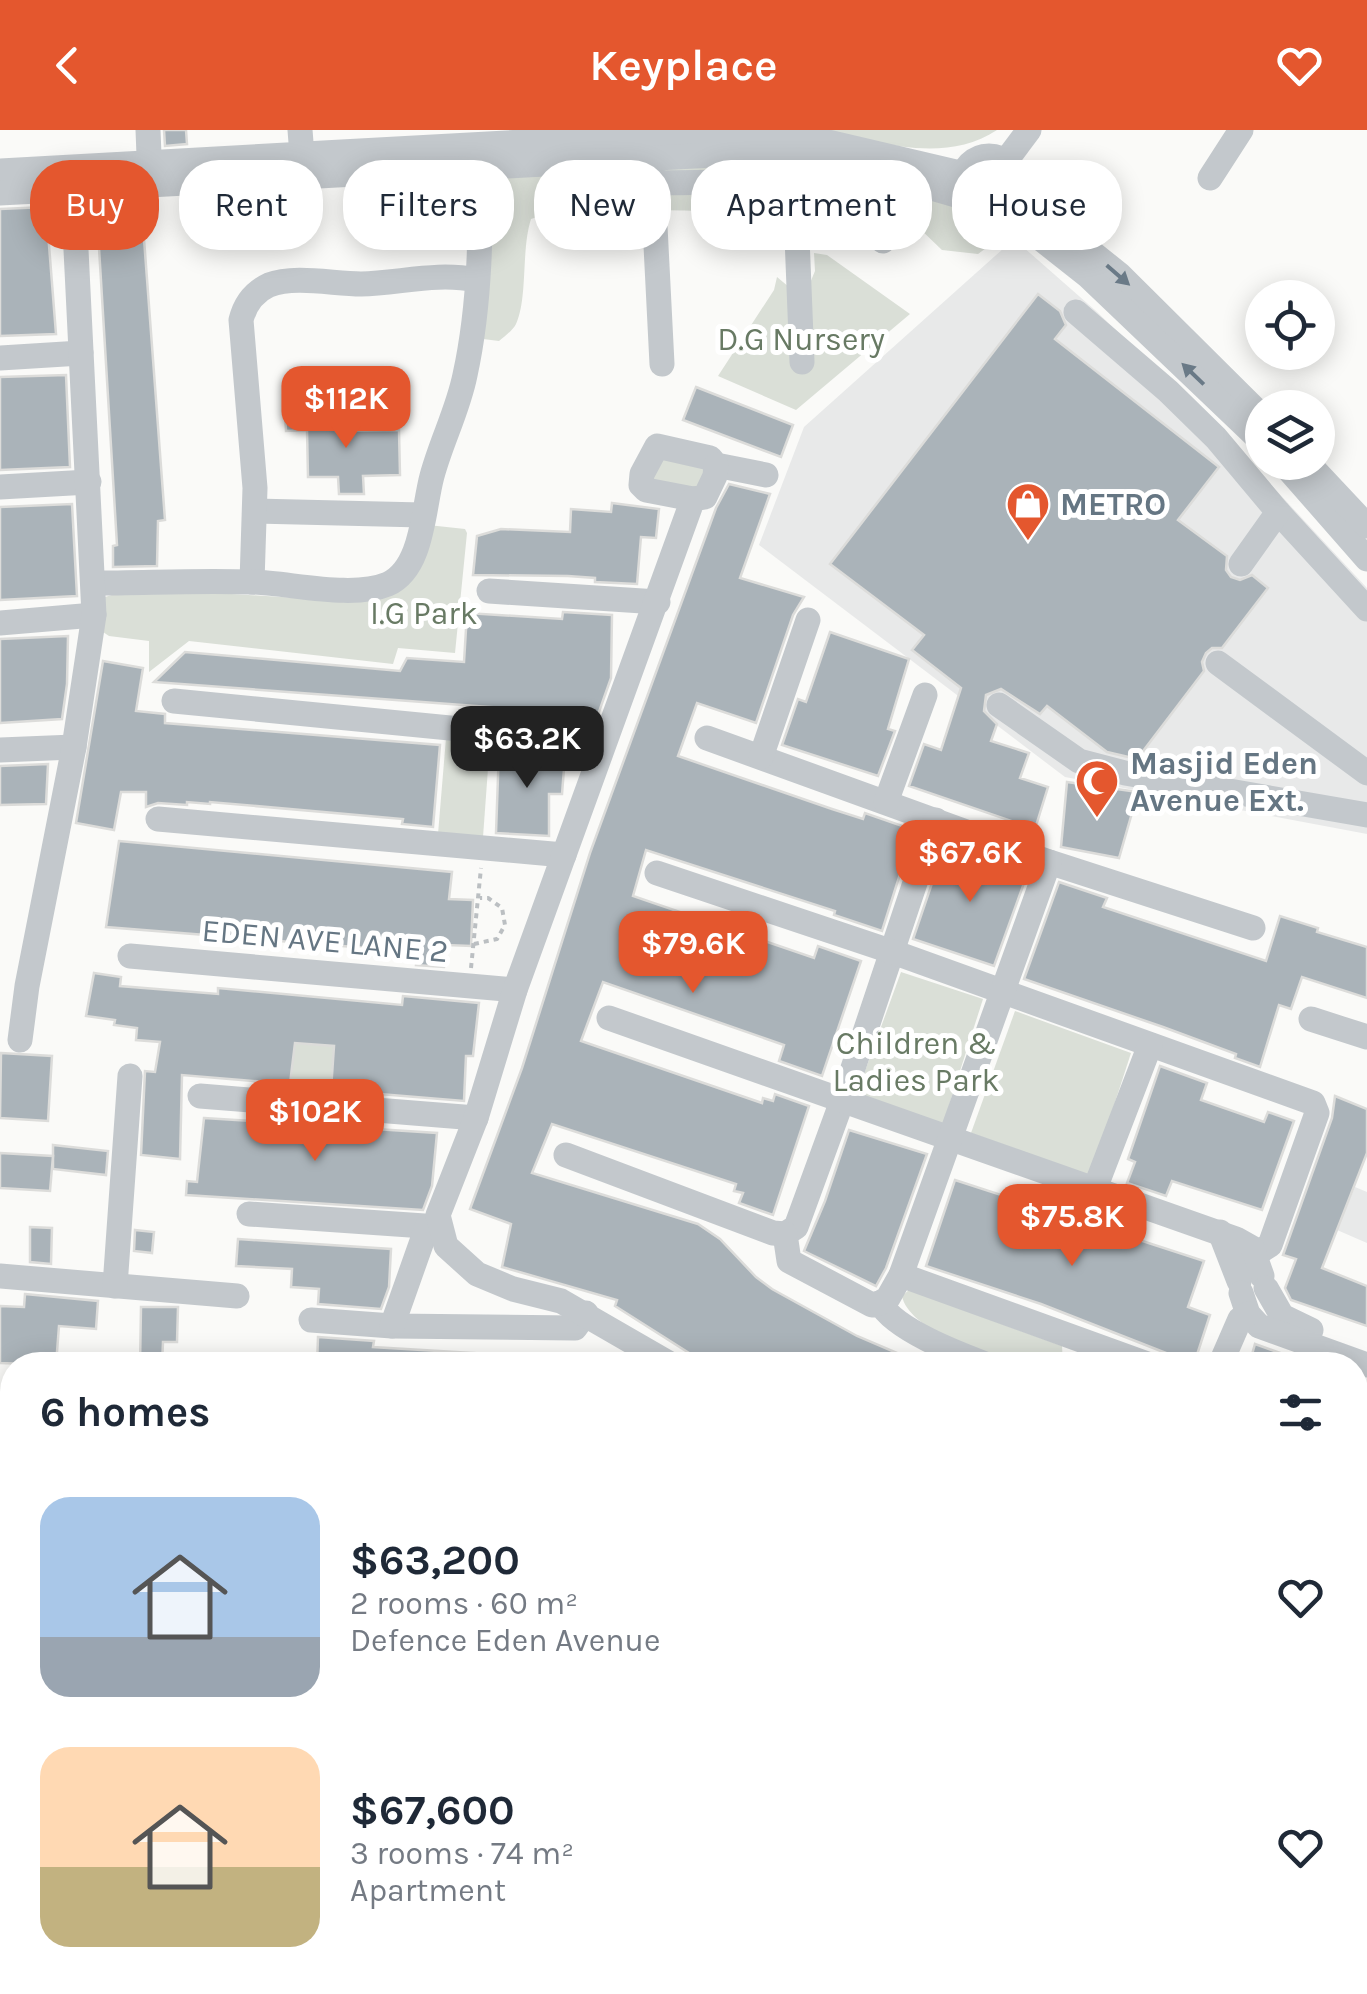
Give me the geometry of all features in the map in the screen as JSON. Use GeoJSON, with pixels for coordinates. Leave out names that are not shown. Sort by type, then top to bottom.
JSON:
{"type":"FeatureCollection","features":[{"type":"Feature","properties":{"kind":"street"},"geometry":{"type":"LineString","coordinates":[[148,130],[149,160]]}},
{"type":"Feature","properties":{"kind":"street"},"geometry":{"type":"LineString","coordinates":[[1007,160],[1029,130]]}},
{"type":"Feature","properties":{"kind":"street"},"geometry":{"type":"LineString","coordinates":[[1210,178],[1241,130]]}},
{"type":"Feature","properties":{"kind":"street"},"geometry":{"type":"LineString","coordinates":[[159,173],[467,146],[724,134],[832,151],[952,183]]}},
{"type":"Feature","properties":{"kind":"street"},"geometry":{"type":"LineString","coordinates":[[159,172],[301,143],[467,146],[652,156],[832,151]]}},
{"type":"Feature","properties":{"kind":"street"},"geometry":{"type":"LineString","coordinates":[[93,583],[252,582],[361,590],[392,582],[404,574],[413,557],[422,515],[465,377],[476,280],[467,146]]}},
{"type":"Feature","properties":{"kind":"street"},"geometry":{"type":"LineString","coordinates":[[830,160],[832,151]]}},
{"type":"Feature","properties":{"kind":"street"},"geometry":{"type":"LineString","coordinates":[[0,171],[30,172]]}},
{"type":"Feature","properties":{"kind":"street"},"geometry":{"type":"LineString","coordinates":[[0,193],[30,191]]}},
{"type":"Feature","properties":{"kind":"street"},"geometry":{"type":"LineString","coordinates":[[20,1040],[94,615],[75,250]]}},
{"type":"Feature","properties":{"kind":"street"},"geometry":{"type":"LineString","coordinates":[[656,250],[662,364]]}},
{"type":"Feature","properties":{"kind":"street"},"geometry":{"type":"LineString","coordinates":[[798,250],[802,362]]}},
{"type":"Feature","properties":{"kind":"street"},"geometry":{"type":"LineString","coordinates":[[1061,250],[1245,426]]}},
{"type":"Feature","properties":{"kind":"street"},"geometry":{"type":"LineString","coordinates":[[1082,250],[1120,276],[1245,399]]}},
{"type":"Feature","properties":{"kind":"street"},"geometry":{"type":"LineString","coordinates":[[252,582],[255,511],[241,320],[244,307],[264,287],[281,282],[378,283],[444,276],[476,280]]}},
{"type":"Feature","properties":{"kind":"street"},"geometry":{"type":"LineString","coordinates":[[1076,312],[1216,438],[1367,609]]}},
{"type":"Feature","properties":{"kind":"street"},"geometry":{"type":"LineString","coordinates":[[0,358],[81,353]]}},
{"type":"Feature","properties":{"kind":"street"},"geometry":{"type":"LineString","coordinates":[[716,465],[716,476],[704,497],[693,499],[646,490],[641,485],[642,474],[657,446],[710,458],[716,465],[766,475]]}},
{"type":"Feature","properties":{"kind":"street"},"geometry":{"type":"LineString","coordinates":[[1298,480],[1367,559]]}},
{"type":"Feature","properties":{"kind":"street"},"geometry":{"type":"LineString","coordinates":[[1324,480],[1367,526]]}},
{"type":"Feature","properties":{"kind":"street"},"geometry":{"type":"LineString","coordinates":[[0,487],[89,482]]}},
{"type":"Feature","properties":{"kind":"street"},"geometry":{"type":"LineString","coordinates":[[392,1326],[476,1118],[514,990],[693,499]]}},
{"type":"Feature","properties":{"kind":"street"},"geometry":{"type":"LineString","coordinates":[[255,511],[422,515]]}},
{"type":"Feature","properties":{"kind":"street"},"geometry":{"type":"LineString","coordinates":[[1241,564],[1278,512]]}},
{"type":"Feature","properties":{"kind":"street"},"geometry":{"type":"LineString","coordinates":[[489,591],[658,602]]}},
{"type":"Feature","properties":{"kind":"street"},"geometry":{"type":"LineString","coordinates":[[0,623],[94,615]]}},
{"type":"Feature","properties":{"kind":"street"},"geometry":{"type":"LineString","coordinates":[[761,757],[808,620]]}},
{"type":"Feature","properties":{"kind":"street"},"geometry":{"type":"LineString","coordinates":[[1218,663],[1367,773]]}},
{"type":"Feature","properties":{"kind":"street"},"geometry":{"type":"LineString","coordinates":[[886,802],[925,696]]}},
{"type":"Feature","properties":{"kind":"street"},"geometry":{"type":"LineString","coordinates":[[174,701],[604,743]]}},
{"type":"Feature","properties":{"kind":"street"},"geometry":{"type":"LineString","coordinates":[[999,705],[1078,761],[1125,773],[1367,814]]}},
{"type":"Feature","properties":{"kind":"street"},"geometry":{"type":"LineString","coordinates":[[707,738],[1049,862],[1252,928]]}},
{"type":"Feature","properties":{"kind":"street"},"geometry":{"type":"LineString","coordinates":[[0,750],[74,747]]}},
{"type":"Feature","properties":{"kind":"street"},"geometry":{"type":"LineString","coordinates":[[158,819],[564,855]]}},
{"type":"Feature","properties":{"kind":"street"},"geometry":{"type":"LineString","coordinates":[[566,1155],[774,1233],[785,1234],[796,1227],[936,820]]}},
{"type":"Feature","properties":{"kind":"street"},"geometry":{"type":"LineString","coordinates":[[785,1234],[789,1261],[872,1305],[888,1298],[952,1137],[1049,862]]}},
{"type":"Feature","properties":{"kind":"street"},"geometry":{"type":"LineString","coordinates":[[657,873],[893,952],[1316,1106],[1317,1113],[1270,1245],[1226,1352]]}},
{"type":"Feature","properties":{"kind":"street","name":"EDEN AVE LANE 2"},"geometry":{"type":"LineString","coordinates":[[130,956],[514,990]]}},
{"type":"Feature","properties":{"kind":"street"},"geometry":{"type":"LineString","coordinates":[[0,986],[27,986]]}},
{"type":"Feature","properties":{"kind":"street"},"geometry":{"type":"LineString","coordinates":[[609,1018],[1220,1232],[1252,1284],[1291,1322],[1367,1350]]}},
{"type":"Feature","properties":{"kind":"street"},"geometry":{"type":"LineString","coordinates":[[1310,1019],[1367,1037]]}},
{"type":"Feature","properties":{"kind":"street"},"geometry":{"type":"LineString","coordinates":[[1094,1190],[1150,1045]]}},
{"type":"Feature","properties":{"kind":"street"},"geometry":{"type":"LineString","coordinates":[[116,1286],[130,1076]]}},
{"type":"Feature","properties":{"kind":"street"},"geometry":{"type":"LineString","coordinates":[[200,1096],[476,1118]]}},
{"type":"Feature","properties":{"kind":"street"},"geometry":{"type":"LineString","coordinates":[[249,1214],[433,1227]]}},
{"type":"Feature","properties":{"kind":"street"},"geometry":{"type":"LineString","coordinates":[[433,1227],[446,1246],[477,1274],[561,1301],[650,1352]]}},
{"type":"Feature","properties":{"kind":"street"},"geometry":{"type":"LineString","coordinates":[[900,1275],[1077,1352]]}},
{"type":"Feature","properties":{"kind":"street"},"geometry":{"type":"LineString","coordinates":[[0,1276],[237,1296]]}},
{"type":"Feature","properties":{"kind":"street"},"geometry":{"type":"LineString","coordinates":[[1252,1284],[1260,1326],[1331,1352]]}},
{"type":"Feature","properties":{"kind":"street"},"geometry":{"type":"LineString","coordinates":[[880,1303],[887,1316],[902,1326],[959,1352]]}},
{"type":"Feature","properties":{"kind":"street"},"geometry":{"type":"LineString","coordinates":[[311,1320],[392,1326],[575,1328],[586,1314]]}},
{"type":"Feature","properties":{"kind":"path"},"geometry":{"type":"LineString","coordinates":[[470,970],[482,848]]}},
{"type":"Feature","properties":{"kind":"path"},"geometry":{"type":"LineString","coordinates":[[474,944],[497,939],[505,925],[502,908],[480,898]]}},
{"type":"Feature","properties":{"kind":"shaded area"},"geometry":{"type":"Polygon","coordinates":[[[1002,250],[1027,250],[1219,429],[1245,457],[1245,480],[1266,480],[1367,588],[1367,834],[1065,777],[759,545],[804,427],[1002,250]]]}},
{"type":"Feature","properties":{"kind":"shaded area"},"geometry":{"type":"Polygon","coordinates":[[[1355,1187],[1367,1192],[1367,1243],[1337,1230],[1355,1187]]]}},
{"type":"Feature","properties":{"kind":"green space"},"geometry":{"type":"Polygon","coordinates":[[[816,130],[997,130],[954,147],[931,148],[885,144],[816,130]]]}},
{"type":"Feature","properties":{"kind":"green space"},"geometry":{"type":"Polygon","coordinates":[[[671,167],[691,167],[691,211],[671,210],[671,167]]]}},
{"type":"Feature","properties":{"kind":"green space"},"geometry":{"type":"Polygon","coordinates":[[[534,173],[534,218],[526,245],[520,313],[511,331],[499,341],[483,339],[487,250],[514,250],[514,174],[534,173]]]}},
{"type":"Feature","properties":{"kind":"green space"},"geometry":{"type":"Polygon","coordinates":[[[932,197],[952,202],[952,250],[983,250],[978,254],[942,250],[932,240],[932,197]]]}},
{"type":"Feature","properties":{"kind":"green space","name":"D.G Nursery"},"geometry":{"type":"Polygon","coordinates":[[[814,253],[827,255],[910,314],[796,410],[718,376],[774,290],[777,277],[789,287],[810,283],[815,271],[814,253]]]}},
{"type":"Feature","properties":{"kind":"green space"},"geometry":{"type":"Polygon","coordinates":[[[664,458],[700,463],[706,479],[693,490],[654,482],[653,475],[664,458]]]}},
{"type":"Feature","properties":{"kind":"green space","name":"I.G Park"},"geometry":{"type":"Polygon","coordinates":[[[428,525],[465,529],[467,533],[455,653],[398,648],[393,664],[189,641],[149,672],[149,641],[103,632],[105,597],[135,588],[329,600],[379,597],[428,525]]]}},
{"type":"Feature","properties":{"kind":"green space"},"geometry":{"type":"Polygon","coordinates":[[[446,738],[490,741],[483,837],[438,834],[446,738]]]}},
{"type":"Feature","properties":{"kind":"green space","name":"Children & Ladies Park"},"geometry":{"type":"Polygon","coordinates":[[[901,972],[983,999],[943,1124],[857,1093],[901,972]]]}},
{"type":"Feature","properties":{"kind":"green space"},"geometry":{"type":"Polygon","coordinates":[[[1015,1011],[1131,1053],[1091,1176],[971,1133],[1015,1011]]]}},
{"type":"Feature","properties":{"kind":"green space"},"geometry":{"type":"Polygon","coordinates":[[[295,1042],[334,1046],[331,1088],[290,1084],[295,1042]]]}},
{"type":"Feature","properties":{"kind":"green space"},"geometry":{"type":"Polygon","coordinates":[[[909,1290],[1062,1346],[1062,1352],[982,1352],[953,1341],[919,1320],[902,1296],[909,1290]]]}},
{"type":"Feature","properties":{"kind":"building"},"geometry":{"type":"Polygon","coordinates":[[[164,130],[186,130],[187,144],[165,146],[164,130]]]}},
{"type":"Feature","properties":{"kind":"building"},"geometry":{"type":"Polygon","coordinates":[[[30,208],[30,250],[49,250],[56,334],[0,336],[0,209],[30,208]]]}},
{"type":"Feature","properties":{"kind":"building"},"geometry":{"type":"Polygon","coordinates":[[[99,250],[145,250],[165,520],[158,521],[157,566],[113,567],[113,546],[117,545],[99,250]]]}},
{"type":"Feature","properties":{"kind":"building","name":"METRO"},"geometry":{"type":"Polygon","coordinates":[[[1038,294],[1060,311],[1066,325],[1055,339],[1219,467],[1178,520],[1227,556],[1226,570],[1231,577],[1240,580],[1252,575],[1268,588],[1222,648],[1206,653],[1204,671],[1137,759],[1107,752],[1047,706],[1040,714],[1001,689],[986,695],[984,711],[997,724],[991,741],[1029,753],[1020,778],[1048,787],[1035,829],[909,786],[924,744],[941,750],[961,688],[912,650],[924,635],[830,564],[1038,294]]]}},
{"type":"Feature","properties":{"kind":"building"},"geometry":{"type":"Polygon","coordinates":[[[66,375],[70,467],[0,470],[0,377],[66,375]]]}},
{"type":"Feature","properties":{"kind":"building"},"geometry":{"type":"Polygon","coordinates":[[[696,387],[793,425],[781,457],[683,420],[696,387]]]}},
{"type":"Feature","properties":{"kind":"building"},"geometry":{"type":"Polygon","coordinates":[[[335,412],[336,431],[399,430],[400,475],[363,476],[364,494],[339,494],[338,477],[308,477],[307,430],[286,431],[285,413],[335,412]]]}},
{"type":"Feature","properties":{"kind":"building"},"geometry":{"type":"Polygon","coordinates":[[[729,484],[770,494],[740,578],[804,597],[793,615],[756,723],[697,703],[678,756],[863,819],[865,813],[914,830],[882,931],[834,915],[835,911],[646,850],[633,896],[814,958],[818,946],[861,961],[822,1076],[779,1061],[784,1045],[603,982],[581,1041],[762,1103],[763,1098],[773,1101],[775,1094],[809,1106],[773,1215],[739,1203],[743,1193],[734,1191],[736,1184],[552,1124],[532,1173],[698,1224],[720,1239],[772,1289],[895,1352],[688,1352],[615,1306],[617,1300],[502,1267],[511,1224],[470,1209],[522,1068],[590,853],[716,508],[729,484]]]}},
{"type":"Feature","properties":{"kind":"building"},"geometry":{"type":"Polygon","coordinates":[[[612,503],[659,509],[656,538],[641,537],[637,584],[568,576],[473,575],[477,536],[501,529],[570,532],[571,509],[611,512],[612,503]]]}},
{"type":"Feature","properties":{"kind":"building"},"geometry":{"type":"Polygon","coordinates":[[[72,504],[77,596],[0,600],[0,507],[72,504]]]}},
{"type":"Feature","properties":{"kind":"building"},"geometry":{"type":"Polygon","coordinates":[[[563,612],[612,615],[611,678],[594,726],[556,722],[557,712],[154,682],[185,652],[400,671],[407,658],[464,662],[467,613],[562,619],[563,612]]]}},
{"type":"Feature","properties":{"kind":"building"},"geometry":{"type":"Polygon","coordinates":[[[830,632],[909,659],[888,729],[895,731],[878,776],[782,745],[798,699],[806,702],[830,632]]]}},
{"type":"Feature","properties":{"kind":"building"},"geometry":{"type":"Polygon","coordinates":[[[68,636],[62,719],[0,723],[0,639],[68,636]]]}},
{"type":"Feature","properties":{"kind":"building"},"geometry":{"type":"Polygon","coordinates":[[[103,661],[143,668],[136,711],[165,714],[165,723],[440,745],[433,827],[402,824],[403,819],[210,802],[158,803],[146,807],[146,792],[121,792],[114,830],[76,823],[103,661]]]}},
{"type":"Feature","properties":{"kind":"building"},"geometry":{"type":"Polygon","coordinates":[[[499,749],[565,756],[562,794],[549,794],[549,836],[496,833],[499,749]]]}},
{"type":"Feature","properties":{"kind":"building"},"geometry":{"type":"Polygon","coordinates":[[[48,764],[46,804],[0,805],[0,766],[48,764]]]}},
{"type":"Feature","properties":{"kind":"building","name":"Masjid Eden Avenue Ext."},"geometry":{"type":"Polygon","coordinates":[[[1067,782],[1138,792],[1119,858],[1061,847],[1067,782]]]}},
{"type":"Feature","properties":{"kind":"building"},"geometry":{"type":"Polygon","coordinates":[[[119,841],[452,872],[449,899],[473,900],[471,946],[447,945],[444,967],[416,965],[417,952],[106,927],[119,841]]]}},
{"type":"Feature","properties":{"kind":"building"},"geometry":{"type":"Polygon","coordinates":[[[946,842],[1028,872],[994,966],[913,939],[946,842]]]}},
{"type":"Feature","properties":{"kind":"building"},"geometry":{"type":"Polygon","coordinates":[[[1059,882],[1107,898],[1103,907],[1266,961],[1280,916],[1318,928],[1317,932],[1367,947],[1367,998],[1302,977],[1291,1009],[1279,1005],[1260,1067],[1235,1058],[1236,1054],[1024,979],[1059,882]]]}},
{"type":"Feature","properties":{"kind":"building"},"geometry":{"type":"Polygon","coordinates":[[[94,973],[121,977],[120,986],[218,994],[218,988],[402,1005],[403,996],[479,1003],[473,1056],[466,1056],[464,1101],[331,1090],[334,1046],[295,1043],[290,1084],[182,1075],[180,1159],[141,1155],[145,1071],[155,1072],[160,1042],[136,1040],[137,1028],[86,1016],[94,973]]]}},
{"type":"Feature","properties":{"kind":"building"},"geometry":{"type":"Polygon","coordinates":[[[1,1053],[52,1056],[48,1121],[0,1118],[1,1053]]]}},
{"type":"Feature","properties":{"kind":"building"},"geometry":{"type":"Polygon","coordinates":[[[1160,1066],[1207,1083],[1201,1100],[1264,1122],[1268,1112],[1294,1121],[1262,1210],[1172,1181],[1166,1196],[1127,1183],[1135,1162],[1128,1159],[1160,1066]]]}},
{"type":"Feature","properties":{"kind":"building"},"geometry":{"type":"Polygon","coordinates":[[[1335,1096],[1367,1109],[1367,1153],[1322,1268],[1367,1286],[1367,1326],[1291,1300],[1285,1288],[1296,1259],[1283,1255],[1332,1118],[1335,1096]]]}},
{"type":"Feature","properties":{"kind":"building"},"geometry":{"type":"Polygon","coordinates":[[[204,1118],[437,1133],[432,1186],[423,1210],[186,1195],[187,1181],[197,1182],[204,1118]]]}},
{"type":"Feature","properties":{"kind":"building"},"geometry":{"type":"Polygon","coordinates":[[[849,1130],[927,1154],[876,1286],[804,1251],[849,1130]]]}},
{"type":"Feature","properties":{"kind":"building"},"geometry":{"type":"Polygon","coordinates":[[[53,1145],[108,1151],[106,1175],[53,1169],[53,1145]]]}},
{"type":"Feature","properties":{"kind":"building"},"geometry":{"type":"Polygon","coordinates":[[[0,1153],[53,1156],[50,1191],[0,1188],[0,1153]]]}},
{"type":"Feature","properties":{"kind":"building"},"geometry":{"type":"Polygon","coordinates":[[[955,1180],[1204,1261],[1188,1307],[1210,1315],[1198,1352],[1163,1352],[1041,1304],[926,1266],[955,1180]]]}},
{"type":"Feature","properties":{"kind":"building"},"geometry":{"type":"Polygon","coordinates":[[[30,1227],[52,1228],[51,1264],[30,1262],[30,1227]]]}},
{"type":"Feature","properties":{"kind":"building"},"geometry":{"type":"Polygon","coordinates":[[[135,1230],[154,1232],[152,1253],[134,1251],[135,1230]]]}},
{"type":"Feature","properties":{"kind":"building"},"geometry":{"type":"Polygon","coordinates":[[[238,1239],[391,1249],[389,1287],[381,1309],[318,1304],[319,1289],[291,1287],[292,1269],[236,1266],[238,1239]]]}},
{"type":"Feature","properties":{"kind":"building"},"geometry":{"type":"Polygon","coordinates":[[[25,1294],[98,1301],[96,1329],[59,1326],[57,1352],[0,1352],[0,1306],[24,1307],[25,1294]]]}},
{"type":"Feature","properties":{"kind":"building"},"geometry":{"type":"Polygon","coordinates":[[[141,1307],[178,1307],[177,1342],[163,1342],[163,1352],[140,1352],[141,1307]]]}},
{"type":"Feature","properties":{"kind":"building"},"geometry":{"type":"Polygon","coordinates":[[[318,1337],[374,1341],[373,1347],[455,1352],[317,1352],[318,1337]]]}},
{"type":"Feature","properties":{"kind":"building"},"geometry":{"type":"Polygon","coordinates":[[[1255,1344],[1277,1352],[1253,1352],[1255,1344]]]}},
{"type":"Feature","properties":{"kind":"place","name":"METRO"},"geometry":{"type":"Point","coordinates":[1028,542]}},
{"type":"Feature","properties":{"kind":"place","name":"Masjid Eden Avenue Ext."},"geometry":{"type":"Point","coordinates":[1097,819]}}]}
